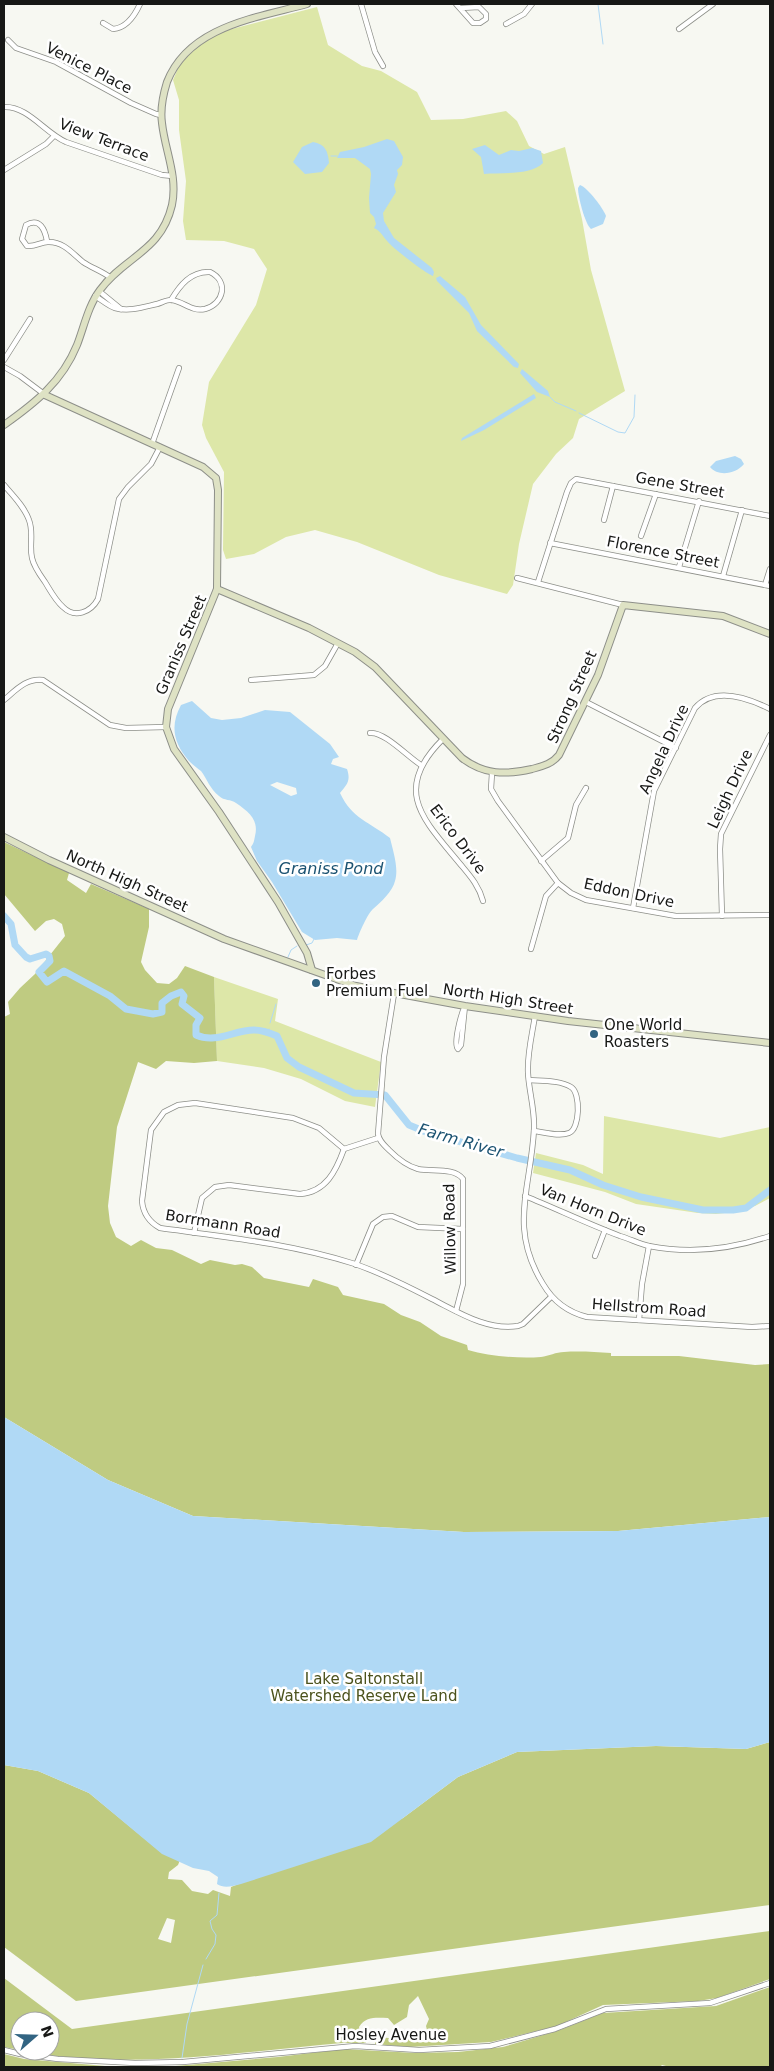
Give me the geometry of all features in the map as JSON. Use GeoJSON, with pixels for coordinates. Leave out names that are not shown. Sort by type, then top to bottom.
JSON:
{"type":"FeatureCollection","features":[{"type":"Feature","properties":{"kind":"street"},"geometry":{"type":"LineString","coordinates":[[103,23],[113,29],[121,28],[132,18],[140,4]]}},
{"type":"Feature","properties":{"kind":"street"},"geometry":{"type":"LineString","coordinates":[[4,425],[45,395],[58,379],[72,355],[97,294],[110,278],[144,252],[161,232],[172,205],[173,176],[161,114],[164,94],[170,75],[189,50],[204,37],[286,7],[307,4]]}},
{"type":"Feature","properties":{"kind":"street"},"geometry":{"type":"LineString","coordinates":[[361,4],[375,52],[383,66]]}},
{"type":"Feature","properties":{"kind":"street"},"geometry":{"type":"LineString","coordinates":[[456,4],[473,23],[480,23],[486,20],[486,14],[479,7],[461,8]]}},
{"type":"Feature","properties":{"kind":"street"},"geometry":{"type":"LineString","coordinates":[[506,24],[524,14],[532,4]]}},
{"type":"Feature","properties":{"kind":"street"},"geometry":{"type":"LineString","coordinates":[[679,29],[713,4]]}},
{"type":"Feature","properties":{"kind":"street","name":"Venice Place"},"geometry":{"type":"LineString","coordinates":[[8,40],[16,48],[56,62],[131,103],[156,114],[161,114]]}},
{"type":"Feature","properties":{"kind":"street","name":"View Terrace"},"geometry":{"type":"LineString","coordinates":[[4,107],[16,108],[54,136],[162,175],[173,176]]}},
{"type":"Feature","properties":{"kind":"street"},"geometry":{"type":"LineString","coordinates":[[4,170],[46,144],[54,136]]}},
{"type":"Feature","properties":{"kind":"street"},"geometry":{"type":"LineString","coordinates":[[47,241],[40,224],[33,222],[26,225],[22,239],[24,244],[34,247],[47,241],[64,246],[84,263],[110,278]]}},
{"type":"Feature","properties":{"kind":"street"},"geometry":{"type":"LineString","coordinates":[[97,294],[116,309],[135,309],[171,300],[193,309],[206,309],[219,300],[222,289],[221,282],[215,274],[210,272],[198,273],[184,281],[171,300]]}},
{"type":"Feature","properties":{"kind":"street"},"geometry":{"type":"LineString","coordinates":[[4,360],[30,319]]}},
{"type":"Feature","properties":{"kind":"street"},"geometry":{"type":"LineString","coordinates":[[4,366],[45,395]]}},
{"type":"Feature","properties":{"kind":"street"},"geometry":{"type":"LineString","coordinates":[[152,444],[179,368]]}},
{"type":"Feature","properties":{"kind":"street","name":"Graniss Street"},"geometry":{"type":"LineString","coordinates":[[45,395],[208,469],[216,478],[218,490],[217,589],[168,709],[166,727]]}},
{"type":"Feature","properties":{"kind":"street"},"geometry":{"type":"LineString","coordinates":[[4,487],[22,507],[29,519],[32,533],[31,558],[39,573],[62,607],[71,612],[82,613],[91,608],[98,599],[119,499],[151,464],[160,448]]}},
{"type":"Feature","properties":{"kind":"street","name":"Gene Street"},"geometry":{"type":"LineString","coordinates":[[550,543],[570,485],[576,479],[770,516]]}},
{"type":"Feature","properties":{"kind":"street"},"geometry":{"type":"LineString","coordinates":[[604,520],[613,486]]}},
{"type":"Feature","properties":{"kind":"street"},"geometry":{"type":"LineString","coordinates":[[641,536],[656,494]]}},
{"type":"Feature","properties":{"kind":"street"},"geometry":{"type":"LineString","coordinates":[[679,567],[699,501]]}},
{"type":"Feature","properties":{"kind":"street"},"geometry":{"type":"LineString","coordinates":[[722,576],[742,510]]}},
{"type":"Feature","properties":{"kind":"street"},"geometry":{"type":"LineString","coordinates":[[538,582],[550,543]]}},
{"type":"Feature","properties":{"kind":"street","name":"Florence Street"},"geometry":{"type":"LineString","coordinates":[[550,543],[768,585]]}},
{"type":"Feature","properties":{"kind":"street"},"geometry":{"type":"LineString","coordinates":[[768,585],[770,569]]}},
{"type":"Feature","properties":{"kind":"street"},"geometry":{"type":"LineString","coordinates":[[517,578],[623,604],[723,616],[770,634]]}},
{"type":"Feature","properties":{"kind":"street","name":"Strong Street"},"geometry":{"type":"LineString","coordinates":[[217,589],[297,622],[338,643],[370,663],[466,762],[492,772],[517,772],[542,766],[552,762],[563,750],[600,670],[623,604]]}},
{"type":"Feature","properties":{"kind":"street"},"geometry":{"type":"LineString","coordinates":[[251,680],[314,675],[325,666],[338,643]]}},
{"type":"Feature","properties":{"kind":"street"},"geometry":{"type":"LineString","coordinates":[[4,700],[23,684],[30,681],[43,680],[110,725],[126,728],[166,727],[174,749],[219,812],[281,906],[307,953],[312,970]]}},
{"type":"Feature","properties":{"kind":"street","name":"Angela Drive"},"geometry":{"type":"LineString","coordinates":[[633,908],[654,791],[695,708],[706,699],[718,696],[742,698],[770,710]]}},
{"type":"Feature","properties":{"kind":"street"},"geometry":{"type":"LineString","coordinates":[[586,702],[676,748]]}},
{"type":"Feature","properties":{"kind":"street"},"geometry":{"type":"LineString","coordinates":[[370,733],[382,735],[405,755],[421,765]]}},
{"type":"Feature","properties":{"kind":"street","name":"Leigh Drive"},"geometry":{"type":"LineString","coordinates":[[722,916],[721,834],[770,735]]}},
{"type":"Feature","properties":{"kind":"street","name":"Erico Drive"},"geometry":{"type":"LineString","coordinates":[[443,739],[429,753],[421,765],[416,788],[417,802],[422,814],[477,884],[483,901]]}},
{"type":"Feature","properties":{"kind":"street","name":"Eddon Drive"},"geometry":{"type":"LineString","coordinates":[[492,772],[490,784],[493,794],[558,883],[571,893],[586,900],[676,916],[770,915]]}},
{"type":"Feature","properties":{"kind":"street"},"geometry":{"type":"LineString","coordinates":[[542,861],[568,838],[576,805],[586,788]]}},
{"type":"Feature","properties":{"kind":"street","name":"North High Street"},"geometry":{"type":"LineString","coordinates":[[4,837],[58,864],[224,939],[356,986],[464,1006],[535,1016],[770,1043]]}},
{"type":"Feature","properties":{"kind":"street"},"geometry":{"type":"LineString","coordinates":[[531,949],[546,896],[558,883]]}},
{"type":"Feature","properties":{"kind":"street"},"geometry":{"type":"LineString","coordinates":[[194,1233],[200,1202],[211,1189],[229,1185],[300,1194],[310,1193],[325,1184],[331,1177],[344,1148],[378,1138],[381,1085],[394,994]]}},
{"type":"Feature","properties":{"kind":"street"},"geometry":{"type":"LineString","coordinates":[[464,1006],[465,1013],[461,1045],[458,1049],[456,1044],[464,1006]]}},
{"type":"Feature","properties":{"kind":"street","name":"Hellstrom Road"},"geometry":{"type":"LineString","coordinates":[[535,1016],[528,1063],[534,1131],[528,1169],[523,1228],[529,1256],[540,1280],[551,1297],[579,1315],[752,1327],[770,1326]]}},
{"type":"Feature","properties":{"kind":"street"},"geometry":{"type":"LineString","coordinates":[[529,1080],[569,1086],[576,1092],[577,1099],[577,1120],[572,1132],[562,1134],[534,1131]]}},
{"type":"Feature","properties":{"kind":"street","name":"Borrmann Road"},"geometry":{"type":"LineString","coordinates":[[344,1148],[319,1128],[293,1118],[195,1103],[183,1104],[171,1108],[158,1118],[151,1130],[143,1205],[149,1220],[156,1226],[282,1245],[356,1265],[407,1286],[483,1323],[513,1327],[523,1324],[551,1297]]}},
{"type":"Feature","properties":{"kind":"street","name":"Willow Road"},"geometry":{"type":"LineString","coordinates":[[378,1138],[397,1158],[411,1166],[430,1171],[455,1172],[461,1176],[464,1183],[463,1284],[456,1311]]}},
{"type":"Feature","properties":{"kind":"street","name":"Van Horn Drive"},"geometry":{"type":"LineString","coordinates":[[525,1196],[605,1230],[649,1246],[700,1250],[749,1243],[770,1236]]}},
{"type":"Feature","properties":{"kind":"street"},"geometry":{"type":"LineString","coordinates":[[356,1265],[373,1224],[383,1217],[398,1218],[418,1227],[464,1229]]}},
{"type":"Feature","properties":{"kind":"street"},"geometry":{"type":"LineString","coordinates":[[595,1256],[605,1230]]}},
{"type":"Feature","properties":{"kind":"street"},"geometry":{"type":"LineString","coordinates":[[639,1320],[642,1284],[649,1246]]}},
{"type":"Feature","properties":{"kind":"street","name":"Hosley Avenue"},"geometry":{"type":"LineString","coordinates":[[4,2050],[58,2059],[136,2063],[191,2062],[355,2046],[419,2050],[490,2046],[555,2029],[606,2009],[710,2004],[770,1983]]}},
{"type":"Feature","properties":{"kind":"green space"},"geometry":{"type":"Polygon","coordinates":[[[317,7],[328,45],[362,66],[381,71],[417,92],[431,120],[463,119],[506,111],[517,121],[529,146],[544,154],[565,147],[582,219],[591,270],[625,391],[579,419],[573,438],[556,454],[533,484],[519,544],[513,585],[507,594],[439,575],[357,542],[315,530],[286,537],[254,554],[226,559],[223,550],[224,472],[206,438],[202,425],[209,382],[256,305],[267,269],[254,249],[224,241],[186,240],[183,221],[186,181],[179,130],[179,100],[173,80],[179,66],[192,51],[212,36],[224,31],[317,7]]]}},
{"type":"Feature","properties":{"kind":"green space"},"geometry":{"type":"Polygon","coordinates":[[[4,842],[69,873],[67,880],[86,893],[91,884],[149,909],[149,927],[141,962],[145,970],[157,983],[169,984],[177,978],[185,966],[214,977],[217,1061],[194,1063],[166,1061],[156,1069],[138,1062],[117,1127],[108,1206],[110,1223],[116,1237],[131,1246],[141,1240],[156,1248],[172,1250],[201,1264],[210,1260],[235,1265],[242,1264],[252,1267],[264,1278],[309,1287],[313,1279],[338,1287],[343,1295],[384,1304],[401,1315],[420,1322],[441,1336],[467,1345],[468,1350],[485,1354],[532,1358],[561,1352],[587,1352],[611,1353],[611,1356],[679,1356],[755,1365],[770,1364],[770,1517],[618,1531],[464,1532],[193,1516],[108,1480],[4,1417],[4,1017],[10,1014],[8,1002],[35,974],[65,936],[62,924],[54,919],[46,921],[35,931],[4,894],[4,842]]]}},
{"type":"Feature","properties":{"kind":"green space"},"geometry":{"type":"Polygon","coordinates":[[[214,977],[278,999],[275,1021],[381,1062],[375,1107],[345,1101],[301,1079],[264,1068],[217,1061],[214,977]]]}},
{"type":"Feature","properties":{"kind":"green space"},"geometry":{"type":"Polygon","coordinates":[[[604,1116],[720,1138],[770,1127],[770,1198],[755,1206],[733,1212],[716,1214],[698,1213],[636,1204],[605,1192],[533,1173],[536,1153],[583,1165],[603,1174],[604,1116]]]}},
{"type":"Feature","properties":{"kind":"green space"},"geometry":{"type":"Polygon","coordinates":[[[770,1742],[770,1905],[76,2001],[4,1947],[4,1765],[38,1771],[89,1793],[162,1853],[180,1860],[178,1865],[169,1872],[168,1879],[182,1880],[192,1891],[208,1894],[213,1890],[230,1896],[231,1887],[403,1818],[458,1777],[517,1752],[656,1746],[746,1749],[770,1742]],[[167,1918],[158,1939],[171,1943],[175,1920],[167,1918]]]}},
{"type":"Feature","properties":{"kind":"green space"},"geometry":{"type":"Polygon","coordinates":[[[770,1931],[770,1979],[717,1998],[698,2001],[603,2005],[557,2026],[491,2042],[409,2047],[375,2044],[377,2037],[403,2039],[428,2034],[426,2026],[429,2019],[418,1996],[409,2005],[407,2017],[394,2025],[388,2018],[372,2018],[362,2023],[359,2027],[360,2032],[365,2035],[366,2043],[342,2043],[223,2055],[142,2060],[60,2057],[60,2020],[72,2029],[770,1931]]]}},
{"type":"Feature","properties":{"kind":"green space"},"geometry":{"type":"Polygon","coordinates":[[[4,1978],[48,2011],[10,2011],[10,2048],[4,2047],[4,1978]]]}},
{"type":"Feature","properties":{"kind":"green space"},"geometry":{"type":"Polygon","coordinates":[[[770,1987],[770,2067],[670,2067],[662,2065],[660,2067],[164,2067],[344,2049],[415,2053],[458,2052],[503,2047],[560,2030],[603,2013],[716,2006],[770,1987]]]}},
{"type":"Feature","properties":{"kind":"green space"},"geometry":{"type":"Polygon","coordinates":[[[4,2054],[10,2056],[10,2061],[47,2061],[105,2066],[164,2067],[4,2067],[4,2054]]]}},
{"type":"Feature","properties":{"kind":"water"},"geometry":{"type":"Polygon","coordinates":[[[387,139],[394,141],[403,157],[402,165],[397,170],[398,174],[394,185],[396,192],[383,213],[384,221],[394,238],[432,268],[433,276],[403,255],[374,228],[376,224],[374,217],[370,213],[370,169],[355,158],[337,158],[340,152],[364,147],[387,139]]]}},
{"type":"Feature","properties":{"kind":"water"},"geometry":{"type":"Polygon","coordinates":[[[313,142],[320,144],[325,149],[329,163],[322,172],[305,174],[293,162],[302,147],[313,142]]]}},
{"type":"Feature","properties":{"kind":"water"},"geometry":{"type":"Polygon","coordinates":[[[485,145],[499,155],[511,150],[519,151],[532,148],[541,151],[543,163],[523,172],[484,174],[481,157],[472,149],[485,145]]]}},
{"type":"Feature","properties":{"kind":"water"},"geometry":{"type":"Polygon","coordinates":[[[580,185],[595,199],[606,216],[603,224],[591,229],[586,222],[581,204],[578,188],[580,185]]]}},
{"type":"Feature","properties":{"kind":"water"},"geometry":{"type":"Polygon","coordinates":[[[440,276],[465,297],[481,325],[519,364],[518,368],[514,367],[477,331],[469,313],[437,281],[436,278],[440,276]]]}},
{"type":"Feature","properties":{"kind":"water"},"geometry":{"type":"Polygon","coordinates":[[[522,369],[548,391],[550,397],[537,392],[520,373],[522,369]]]}},
{"type":"Feature","properties":{"kind":"water"},"geometry":{"type":"Polygon","coordinates":[[[534,394],[536,398],[484,430],[461,441],[462,438],[534,394]]]}},
{"type":"Feature","properties":{"kind":"water"},"geometry":{"type":"Polygon","coordinates":[[[735,456],[741,459],[744,464],[732,472],[722,473],[710,467],[716,461],[735,456]]]}},
{"type":"Feature","properties":{"kind":"water","name":"Graniss Pond"},"geometry":{"type":"Polygon","coordinates":[[[192,701],[211,718],[222,720],[241,718],[265,710],[290,712],[330,744],[339,757],[333,759],[331,764],[347,769],[349,777],[348,782],[340,793],[350,809],[390,838],[396,865],[396,876],[392,889],[373,909],[357,940],[337,938],[315,940],[302,932],[257,861],[251,847],[256,830],[252,817],[236,803],[221,798],[201,771],[189,761],[179,747],[174,727],[181,705],[192,701]],[[277,782],[270,785],[291,796],[297,794],[296,788],[277,782]]]}},
{"type":"Feature","properties":{"kind":"water"},"geometry":{"type":"Polygon","coordinates":[[[4,1417],[108,1480],[193,1516],[464,1532],[618,1531],[770,1517],[770,1742],[746,1749],[656,1746],[517,1752],[458,1777],[371,1842],[241,1884],[229,1887],[220,1886],[217,1884],[218,1877],[209,1871],[193,1868],[162,1854],[89,1793],[38,1771],[4,1765],[4,1417]]]}},
{"type":"Feature","properties":{"kind":"waterway"},"geometry":{"type":"LineString","coordinates":[[598,4],[603,44]]}},
{"type":"Feature","properties":{"kind":"waterway"},"geometry":{"type":"LineString","coordinates":[[331,156],[337,156]]}},
{"type":"Feature","properties":{"kind":"waterway"},"geometry":{"type":"LineString","coordinates":[[579,413],[618,432],[625,433],[634,417],[635,395]]}},
{"type":"Feature","properties":{"kind":"waterway"},"geometry":{"type":"LineString","coordinates":[[550,397],[555,402],[576,411]]}},
{"type":"Feature","properties":{"kind":"waterway","name":"Farm River"},"geometry":{"type":"LineString","coordinates":[[4,916],[11,924],[15,945],[26,957],[30,959],[46,954],[49,956],[50,961],[39,972],[47,982],[64,971],[110,996],[126,1009],[153,1014],[162,1012],[162,1003],[171,996],[181,992],[184,996],[182,1004],[200,1018],[196,1025],[196,1035],[211,1038],[254,1030],[277,1036],[287,1058],[299,1067],[354,1093],[385,1095],[409,1125],[426,1132],[517,1158],[570,1170],[603,1185],[641,1197],[703,1210],[746,1208],[770,1190]]}},
{"type":"Feature","properties":{"kind":"waterway"},"geometry":{"type":"LineString","coordinates":[[306,945],[312,943],[314,939]]}},
{"type":"Feature","properties":{"kind":"waterway"},"geometry":{"type":"LineString","coordinates":[[288,957],[291,950],[297,946]]}},
{"type":"Feature","properties":{"kind":"waterway"},"geometry":{"type":"LineString","coordinates":[[270,1023],[276,1004]]}},
{"type":"Feature","properties":{"kind":"waterway"},"geometry":{"type":"LineString","coordinates":[[206,1959],[215,1944],[216,1935],[210,1921],[217,1915],[219,1893]]}},
{"type":"Feature","properties":{"kind":"waterway"},"geometry":{"type":"LineString","coordinates":[[182,2058],[187,2024],[203,1965]]}},
{"type":"Feature","properties":{"kind":"place","name":"Forbes Premium Fuel"},"geometry":{"type":"Point","coordinates":[316,983]}},
{"type":"Feature","properties":{"kind":"place","name":"One World Roasters"},"geometry":{"type":"Point","coordinates":[594,1034]}},
{"type":"Feature","properties":{"kind":"park label","name":"Lake Saltonstall Watershed Reserve Land"},"geometry":{"type":"Point","coordinates":[364,1688]}}]}
